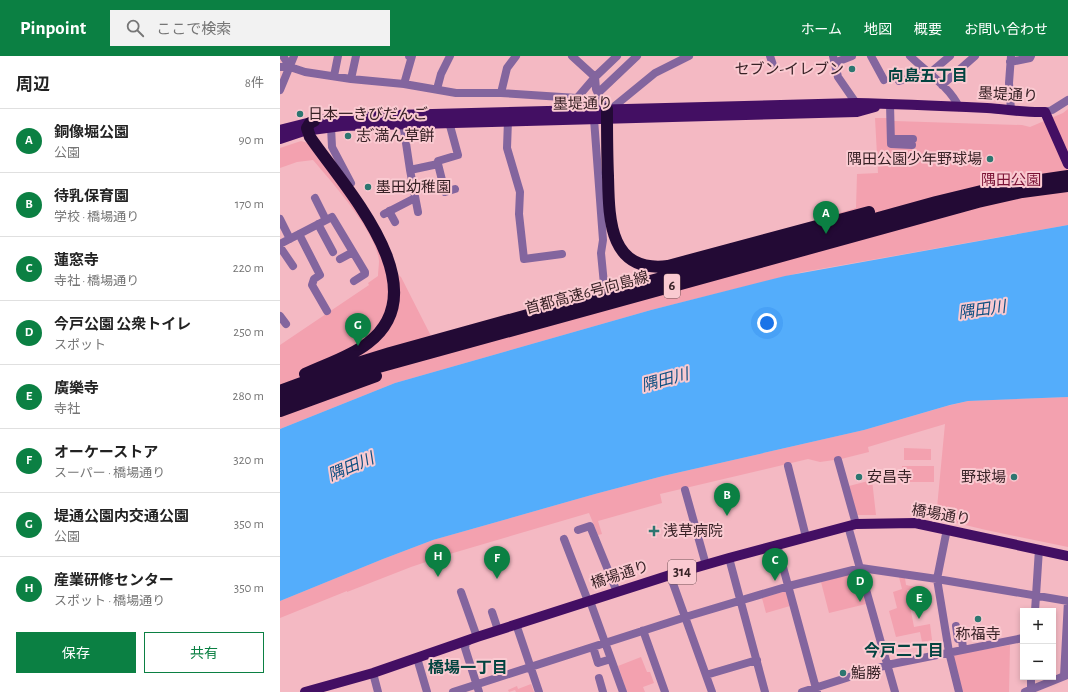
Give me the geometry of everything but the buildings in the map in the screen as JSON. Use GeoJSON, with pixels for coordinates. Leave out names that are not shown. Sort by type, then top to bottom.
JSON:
{"type":"FeatureCollection","features":[{"type":"Feature","properties":{"kind":"highway"},"geometry":{"type":"LineString","coordinates":[[606,114],[608,194],[613,235],[624,254],[634,261],[654,267],[668,266],[846,218],[933,197],[1006,185]]}},
{"type":"Feature","properties":{"kind":"highway"},"geometry":{"type":"LineString","coordinates":[[280,385],[364,346],[377,335],[384,326],[393,306],[394,295],[392,272],[372,225],[314,144],[311,126]]}},
{"type":"Feature","properties":{"kind":"highway","name":"首都高速6号向島線"},"geometry":{"type":"LineString","coordinates":[[280,391],[340,369],[390,353],[921,206],[1006,185],[1068,176]]}},
{"type":"Feature","properties":{"kind":"highway"},"geometry":{"type":"LineString","coordinates":[[623,299],[664,291],[794,259],[1024,195],[1068,187]]}},
{"type":"Feature","properties":{"kind":"highway","name":"首都高速6号向島線"},"geometry":{"type":"LineString","coordinates":[[280,401],[357,374],[623,299],[978,202],[1022,192],[1068,187]]}},
{"type":"Feature","properties":{"kind":"highway"},"geometry":{"type":"LineString","coordinates":[[280,411],[375,376],[477,344],[494,335]]}},
{"type":"Feature","properties":{"kind":"main road","name":"墨堤通り"},"geometry":{"type":"LineString","coordinates":[[280,139],[311,126],[331,127],[403,123],[594,119],[606,114],[856,103],[889,104],[1045,112],[1068,164]]}},
{"type":"Feature","properties":{"kind":"main road","name":"墨堤通り"},"geometry":{"type":"LineString","coordinates":[[280,130],[311,126],[355,116],[858,112],[889,104]]}},
{"type":"Feature","properties":{"kind":"main road","name":"橋場通り"},"geometry":{"type":"LineString","coordinates":[[305,692],[373,673],[473,638],[670,575],[852,525],[915,523],[1068,556]]}},
{"type":"Feature","properties":{"kind":"street"},"geometry":{"type":"LineString","coordinates":[[283,56],[290,67]]}},
{"type":"Feature","properties":{"kind":"street"},"geometry":{"type":"LineString","coordinates":[[280,90],[294,56]]}},
{"type":"Feature","properties":{"kind":"street"},"geometry":{"type":"LineString","coordinates":[[334,76],[338,56]]}},
{"type":"Feature","properties":{"kind":"street"},"geometry":{"type":"LineString","coordinates":[[351,78],[356,56]]}},
{"type":"Feature","properties":{"kind":"street"},"geometry":{"type":"LineString","coordinates":[[404,84],[412,56],[409,56]]}},
{"type":"Feature","properties":{"kind":"street"},"geometry":{"type":"LineString","coordinates":[[437,89],[441,74],[450,56]]}},
{"type":"Feature","properties":{"kind":"street"},"geometry":{"type":"LineString","coordinates":[[501,93],[507,68],[516,56]]}},
{"type":"Feature","properties":{"kind":"street"},"geometry":{"type":"LineString","coordinates":[[572,56],[595,77],[596,89],[606,114]]}},
{"type":"Feature","properties":{"kind":"street"},"geometry":{"type":"LineString","coordinates":[[577,98],[595,77],[618,56]]}},
{"type":"Feature","properties":{"kind":"street"},"geometry":{"type":"LineString","coordinates":[[598,93],[637,56]]}},
{"type":"Feature","properties":{"kind":"street"},"geometry":{"type":"LineString","coordinates":[[770,56],[773,65]]}},
{"type":"Feature","properties":{"kind":"street"},"geometry":{"type":"LineString","coordinates":[[852,56],[833,59],[838,77],[856,103]]}},
{"type":"Feature","properties":{"kind":"street"},"geometry":{"type":"LineString","coordinates":[[871,56],[884,80]]}},
{"type":"Feature","properties":{"kind":"street"},"geometry":{"type":"LineString","coordinates":[[910,56],[942,85],[956,100],[959,107]]}},
{"type":"Feature","properties":{"kind":"street"},"geometry":{"type":"LineString","coordinates":[[895,73],[899,81],[930,73],[950,56]]}},
{"type":"Feature","properties":{"kind":"street"},"geometry":{"type":"LineString","coordinates":[[942,85],[975,56]]}},
{"type":"Feature","properties":{"kind":"street"},"geometry":{"type":"LineString","coordinates":[[1011,110],[1009,83],[1011,59],[1030,58],[1031,56]]}},
{"type":"Feature","properties":{"kind":"street"},"geometry":{"type":"LineString","coordinates":[[606,114],[655,73],[686,57]]}},
{"type":"Feature","properties":{"kind":"street"},"geometry":{"type":"LineString","coordinates":[[280,67],[290,67],[305,72],[404,84],[456,93],[501,93],[577,98],[606,114]]}},
{"type":"Feature","properties":{"kind":"street"},"geometry":{"type":"LineString","coordinates":[[1045,112],[1052,110],[1068,100]]}},
{"type":"Feature","properties":{"kind":"street"},"geometry":{"type":"LineString","coordinates":[[889,104],[891,144],[912,142]]}},
{"type":"Feature","properties":{"kind":"street"},"geometry":{"type":"LineString","coordinates":[[594,119],[603,240],[601,253],[604,284]]}},
{"type":"Feature","properties":{"kind":"street"},"geometry":{"type":"LineString","coordinates":[[508,120],[507,148],[520,192],[519,214],[524,259],[562,254]]}},
{"type":"Feature","properties":{"kind":"street"},"geometry":{"type":"LineString","coordinates":[[410,170],[438,164],[438,162],[458,155],[449,122]]}},
{"type":"Feature","properties":{"kind":"street"},"geometry":{"type":"LineString","coordinates":[[403,123],[418,212]]}},
{"type":"Feature","properties":{"kind":"street"},"geometry":{"type":"LineString","coordinates":[[331,127],[332,148],[352,183]]}},
{"type":"Feature","properties":{"kind":"street"},"geometry":{"type":"LineString","coordinates":[[438,164],[444,192],[455,189]]}},
{"type":"Feature","properties":{"kind":"street"},"geometry":{"type":"LineString","coordinates":[[315,198],[326,220]]}},
{"type":"Feature","properties":{"kind":"street"},"geometry":{"type":"LineString","coordinates":[[395,222],[387,213],[415,198]]}},
{"type":"Feature","properties":{"kind":"street"},"geometry":{"type":"LineString","coordinates":[[293,266],[280,246],[290,239],[332,217],[365,272],[365,274],[354,281]]}},
{"type":"Feature","properties":{"kind":"street"},"geometry":{"type":"LineString","coordinates":[[280,219],[290,239]]}},
{"type":"Feature","properties":{"kind":"street"},"geometry":{"type":"LineString","coordinates":[[318,224],[333,252]]}},
{"type":"Feature","properties":{"kind":"street"},"geometry":{"type":"LineString","coordinates":[[299,234],[320,275],[314,280],[312,285],[327,311]]}},
{"type":"Feature","properties":{"kind":"street"},"geometry":{"type":"LineString","coordinates":[[340,259],[353,252]]}},
{"type":"Feature","properties":{"kind":"street"},"geometry":{"type":"LineString","coordinates":[[280,316],[286,324]]}},
{"type":"Feature","properties":{"kind":"street"},"geometry":{"type":"LineString","coordinates":[[838,460],[861,568],[895,692]]}},
{"type":"Feature","properties":{"kind":"street"},"geometry":{"type":"LineString","coordinates":[[788,466],[790,484],[806,537]]}},
{"type":"Feature","properties":{"kind":"street"},"geometry":{"type":"LineString","coordinates":[[684,490],[706,565]]}},
{"type":"Feature","properties":{"kind":"street"},"geometry":{"type":"LineString","coordinates":[[578,530],[590,526],[617,592]]}},
{"type":"Feature","properties":{"kind":"street"},"geometry":{"type":"LineString","coordinates":[[947,529],[937,579],[949,652],[959,692]]}},
{"type":"Feature","properties":{"kind":"street"},"geometry":{"type":"LineString","coordinates":[[564,539],[623,692]]}},
{"type":"Feature","properties":{"kind":"street"},"geometry":{"type":"LineString","coordinates":[[777,545],[817,690]]}},
{"type":"Feature","properties":{"kind":"street"},"geometry":{"type":"LineString","coordinates":[[1035,608],[1039,549]]}},
{"type":"Feature","properties":{"kind":"street"},"geometry":{"type":"LineString","coordinates":[[729,558],[765,692]]}},
{"type":"Feature","properties":{"kind":"street"},"geometry":{"type":"LineString","coordinates":[[456,692],[478,688],[531,667],[685,617],[789,586],[861,568],[1068,601],[1066,676],[1029,691]]}},
{"type":"Feature","properties":{"kind":"street"},"geometry":{"type":"LineString","coordinates":[[670,575],[712,692]]}},
{"type":"Feature","properties":{"kind":"street"},"geometry":{"type":"LineString","coordinates":[[461,592],[473,638],[466,643],[466,648],[478,688]]}},
{"type":"Feature","properties":{"kind":"street"},"geometry":{"type":"LineString","coordinates":[[492,612],[498,630]]}},
{"type":"Feature","properties":{"kind":"street"},"geometry":{"type":"LineString","coordinates":[[516,624],[539,692]]}},
{"type":"Feature","properties":{"kind":"street"},"geometry":{"type":"LineString","coordinates":[[956,626],[958,639],[962,639],[963,649]]}},
{"type":"Feature","properties":{"kind":"street"},"geometry":{"type":"LineString","coordinates":[[642,631],[665,692]]}},
{"type":"Feature","properties":{"kind":"street"},"geometry":{"type":"LineString","coordinates":[[802,692],[817,690],[887,665],[1020,639]]}},
{"type":"Feature","properties":{"kind":"street"},"geometry":{"type":"LineString","coordinates":[[593,648],[598,663],[611,659]]}},
{"type":"Feature","properties":{"kind":"street"},"geometry":{"type":"LineString","coordinates":[[417,658],[427,692]]}},
{"type":"Feature","properties":{"kind":"street"},"geometry":{"type":"LineString","coordinates":[[706,675],[757,660]]}},
{"type":"Feature","properties":{"kind":"street"},"geometry":{"type":"LineString","coordinates":[[373,673],[378,692]]}},
{"type":"Feature","properties":{"kind":"street"},"geometry":{"type":"LineString","coordinates":[[599,678],[604,692]]}},
{"type":"Feature","properties":{"kind":"street"},"geometry":{"type":"LineString","coordinates":[[1029,691],[1031,680]]}},
{"type":"Feature","properties":{"kind":"green space","name":"隅田公園"},"geometry":{"type":"Polygon","coordinates":[[[1068,109],[1068,225],[803,272],[651,310],[395,383],[280,429],[280,345],[369,285],[368,283],[378,276],[379,261],[376,249],[362,222],[313,160],[297,162],[280,168],[280,148],[301,141],[308,143],[371,227],[397,274],[401,277],[435,346],[665,285],[660,267],[856,208],[857,174],[878,173],[875,118],[887,118],[894,121],[1022,125],[1030,127],[1063,113],[1068,109]]]}},
{"type":"Feature","properties":{"kind":"green space"},"geometry":{"type":"Polygon","coordinates":[[[1068,397],[1068,547],[936,518],[945,424],[868,447],[869,452],[841,459],[820,462],[808,459],[660,494],[662,503],[598,521],[602,534],[598,535],[589,513],[453,553],[411,567],[280,618],[280,601],[383,559],[433,540],[595,494],[663,476],[864,430],[968,401],[1068,397]]]}},
{"type":"Feature","properties":{"kind":"green space"},"geometry":{"type":"Polygon","coordinates":[[[904,448],[931,449],[931,460],[904,460],[904,448]]]}},
{"type":"Feature","properties":{"kind":"green space"},"geometry":{"type":"Polygon","coordinates":[[[902,466],[934,466],[934,482],[902,482],[902,466]]]}},
{"type":"Feature","properties":{"kind":"green space"},"geometry":{"type":"Polygon","coordinates":[[[872,480],[876,515],[857,515],[849,486],[872,480]]]}},
{"type":"Feature","properties":{"kind":"green space"},"geometry":{"type":"Polygon","coordinates":[[[857,572],[866,604],[829,613],[821,582],[857,572]]]}},
{"type":"Feature","properties":{"kind":"green space"},"geometry":{"type":"Polygon","coordinates":[[[899,577],[905,578],[906,585],[916,587],[916,589],[907,590],[914,627],[930,624],[932,640],[922,642],[920,632],[896,637],[889,611],[897,608],[893,592],[902,589],[899,577]]]}},
{"type":"Feature","properties":{"kind":"green space"},"geometry":{"type":"Polygon","coordinates":[[[786,591],[790,606],[766,613],[762,598],[786,591]]]}},
{"type":"Feature","properties":{"kind":"green space"},"geometry":{"type":"Polygon","coordinates":[[[1010,645],[1009,692],[962,692],[953,655],[1010,645]]]}},
{"type":"Feature","properties":{"kind":"green space"},"geometry":{"type":"Polygon","coordinates":[[[641,657],[647,672],[650,672],[654,683],[643,687],[645,692],[627,692],[618,666],[641,657]]]}},
{"type":"Feature","properties":{"kind":"green space"},"geometry":{"type":"Polygon","coordinates":[[[531,684],[534,692],[516,692],[515,690],[509,692],[508,690],[517,686],[518,689],[531,684]]]}},
{"type":"Feature","properties":{"kind":"water","name":"隅田川"},"geometry":{"type":"Polygon","coordinates":[[[1068,225],[1068,397],[968,401],[864,430],[663,476],[433,540],[280,601],[280,429],[395,383],[651,310],[785,276],[1068,225]]]}},
{"type":"Feature","properties":{"kind":"place","name":"セブン-イレブン"},"geometry":{"type":"Point","coordinates":[852,69]}},
{"type":"Feature","properties":{"kind":"place","name":"日本一きびだんご"},"geometry":{"type":"Point","coordinates":[300,114]}},
{"type":"Feature","properties":{"kind":"place","name":"志 ゙満ん草餅"},"geometry":{"type":"Point","coordinates":[348,136]}},
{"type":"Feature","properties":{"kind":"place","name":"隅田公園少年野球場"},"geometry":{"type":"Point","coordinates":[990,159]}},
{"type":"Feature","properties":{"kind":"place","name":"墨田幼稚園"},"geometry":{"type":"Point","coordinates":[368,187]}},
{"type":"Feature","properties":{"kind":"place","name":"銅像堀公園"},"geometry":{"type":"Point","coordinates":[826,234]}},
{"type":"Feature","properties":{"kind":"place","name":"堤通公園内交通公園"},"geometry":{"type":"Point","coordinates":[358,346]}},
{"type":"Feature","properties":{"kind":"place","name":"安昌寺"},"geometry":{"type":"Point","coordinates":[859,477]}},
{"type":"Feature","properties":{"kind":"place","name":"野球場"},"geometry":{"type":"Point","coordinates":[1014,477]}},
{"type":"Feature","properties":{"kind":"place","name":"待乳保育園"},"geometry":{"type":"Point","coordinates":[727,516]}},
{"type":"Feature","properties":{"kind":"place","name":"浅草病院"},"geometry":{"type":"Point","coordinates":[654,531]}},
{"type":"Feature","properties":{"kind":"place","name":"産業研修センター"},"geometry":{"type":"Point","coordinates":[438,577]}},
{"type":"Feature","properties":{"kind":"place","name":"オーケーストア"},"geometry":{"type":"Point","coordinates":[497,579]}},
{"type":"Feature","properties":{"kind":"place","name":"蓮窓寺"},"geometry":{"type":"Point","coordinates":[775,581]}},
{"type":"Feature","properties":{"kind":"place","name":"今戸公園 公衆トイレ"},"geometry":{"type":"Point","coordinates":[860,602]}},
{"type":"Feature","properties":{"kind":"place","name":"廣樂寺"},"geometry":{"type":"Point","coordinates":[919,619]}},
{"type":"Feature","properties":{"kind":"place","name":"称福寺"},"geometry":{"type":"Point","coordinates":[978,619]}},
{"type":"Feature","properties":{"kind":"place","name":"鮨勝"},"geometry":{"type":"Point","coordinates":[843,673]}},
{"type":"Feature","properties":{"kind":"district","name":"向島五丁目"},"geometry":{"type":"Point","coordinates":[928,76]}},
{"type":"Feature","properties":{"kind":"district","name":"今戸二丁目"},"geometry":{"type":"Point","coordinates":[904,651]}},
{"type":"Feature","properties":{"kind":"district","name":"橋場一丁目"},"geometry":{"type":"Point","coordinates":[468,668]}}]}
